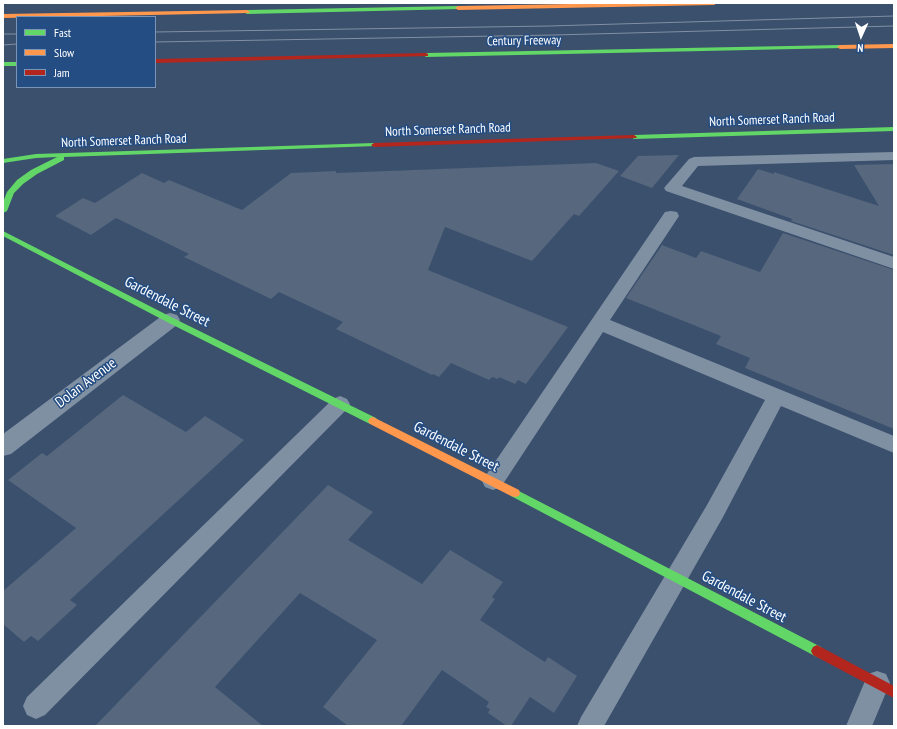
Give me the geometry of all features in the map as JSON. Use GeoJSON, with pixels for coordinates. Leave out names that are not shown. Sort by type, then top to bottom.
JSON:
{"type":"FeatureCollection","features":[{"type":"Feature","properties":{"kind":"main road"},"geometry":{"type":"LineString","coordinates":[[3,16],[714,3]]}},
{"type":"Feature","properties":{"kind":"main road","name":"Century Freeway"},"geometry":{"type":"LineString","coordinates":[[156,61],[894,46]]}},
{"type":"Feature","properties":{"kind":"main road"},"geometry":{"type":"LineString","coordinates":[[3,64],[16,64]]}},
{"type":"Feature","properties":{"kind":"main road","name":"North Somerset Ranch Road"},"geometry":{"type":"LineString","coordinates":[[3,161],[36,156],[894,129]]}},
{"type":"Feature","properties":{"kind":"main road"},"geometry":{"type":"LineString","coordinates":[[3,211],[11,192],[20,182],[34,172],[66,155]]}},
{"type":"Feature","properties":{"kind":"main road","name":"Gardendale Street"},"geometry":{"type":"LineString","coordinates":[[3,233],[170,320],[493,481],[886,687]]}},
{"type":"Feature","properties":{"kind":"street","name":"Dolan Avenue"},"geometry":{"type":"LineString","coordinates":[[3,447],[170,320]]}},
{"type":"Feature","properties":{"kind":"lane"},"geometry":{"type":"LineString","coordinates":[[894,156],[694,162],[672,188],[894,263]]}},
{"type":"Feature","properties":{"kind":"lane"},"geometry":{"type":"LineString","coordinates":[[493,481],[671,216]]}},
{"type":"Feature","properties":{"kind":"lane"},"geometry":{"type":"LineString","coordinates":[[599,323],[894,445]]}},
{"type":"Feature","properties":{"kind":"lane"},"geometry":{"type":"LineString","coordinates":[[590,726],[716,511],[776,396]]}},
{"type":"Feature","properties":{"kind":"lane"},"geometry":{"type":"LineString","coordinates":[[36,706],[340,404]]}},
{"type":"Feature","properties":{"kind":"lane"},"geometry":{"type":"LineString","coordinates":[[859,726],[886,687]]}},
{"type":"Feature","properties":{"kind":"building"},"geometry":{"type":"Polygon","coordinates":[[[679,155],[652,188],[620,176],[638,156],[679,155]]]}},
{"type":"Feature","properties":{"kind":"building"},"geometry":{"type":"Polygon","coordinates":[[[596,163],[619,171],[579,216],[574,214],[532,261],[445,227],[428,270],[568,327],[526,384],[518,380],[515,384],[499,377],[498,379],[492,377],[489,380],[451,363],[439,377],[433,374],[432,375],[336,329],[343,322],[279,292],[271,299],[184,257],[189,254],[116,218],[91,235],[55,216],[83,198],[95,203],[142,173],[164,183],[169,180],[242,210],[291,173],[336,171],[336,173],[596,163]]]}},
{"type":"Feature","properties":{"kind":"building"},"geometry":{"type":"Polygon","coordinates":[[[894,164],[894,255],[791,221],[792,219],[737,199],[758,169],[774,174],[774,172],[879,206],[854,165],[894,164]]]}},
{"type":"Feature","properties":{"kind":"building"},"geometry":{"type":"Polygon","coordinates":[[[783,233],[894,270],[894,429],[745,368],[750,358],[716,344],[721,336],[626,298],[662,245],[696,258],[701,251],[760,272],[783,233]]]}},
{"type":"Feature","properties":{"kind":"building"},"geometry":{"type":"Polygon","coordinates":[[[123,395],[186,432],[205,416],[244,440],[70,600],[77,605],[38,641],[31,636],[24,642],[3,624],[3,591],[76,528],[8,480],[42,453],[47,456],[123,395]]]}},
{"type":"Feature","properties":{"kind":"building"},"geometry":{"type":"Polygon","coordinates":[[[328,485],[373,512],[348,540],[422,584],[450,550],[503,582],[492,597],[495,599],[480,620],[545,662],[548,657],[577,676],[554,713],[530,697],[511,726],[507,726],[488,713],[490,709],[486,707],[489,702],[442,670],[401,726],[348,726],[323,707],[377,640],[300,593],[215,687],[263,726],[95,726],[328,485]]]}},
{"type":"Feature","properties":{"kind":"tram line"},"geometry":{"type":"LineString","coordinates":[[156,32],[549,26],[894,16]]}},
{"type":"Feature","properties":{"kind":"tram line"},"geometry":{"type":"LineString","coordinates":[[156,42],[554,35],[894,26]]}},
{"type":"Feature","properties":{"kind":"tram line"},"geometry":{"type":"LineString","coordinates":[[3,34],[16,34]]}},
{"type":"Feature","properties":{"kind":"tram line"},"geometry":{"type":"LineString","coordinates":[[3,45],[16,44]]}},
{"type":"Feature","properties":{"kind":"traffic: fast"},"geometry":{"type":"LineString","coordinates":[[247,12],[458,8]]}},
{"type":"Feature","properties":{"kind":"traffic: fast"},"geometry":{"type":"LineString","coordinates":[[426,55],[840,47]]}},
{"type":"Feature","properties":{"kind":"traffic: fast"},"geometry":{"type":"LineString","coordinates":[[3,64],[16,64]]}},
{"type":"Feature","properties":{"kind":"traffic: fast"},"geometry":{"type":"LineString","coordinates":[[634,137],[894,129]]}},
{"type":"Feature","properties":{"kind":"traffic: fast"},"geometry":{"type":"LineString","coordinates":[[3,161],[36,156],[374,145]]}},
{"type":"Feature","properties":{"kind":"traffic: fast"},"geometry":{"type":"LineString","coordinates":[[3,211],[11,192],[20,182],[34,172],[61,158]]}},
{"type":"Feature","properties":{"kind":"traffic: fast"},"geometry":{"type":"LineString","coordinates":[[3,233],[170,320],[373,421]]}},
{"type":"Feature","properties":{"kind":"traffic: fast"},"geometry":{"type":"LineString","coordinates":[[515,493],[817,651]]}},
{"type":"Feature","properties":{"kind":"traffic: slow"},"geometry":{"type":"LineString","coordinates":[[458,8],[714,3]]}},
{"type":"Feature","properties":{"kind":"traffic: slow"},"geometry":{"type":"LineString","coordinates":[[3,16],[247,12]]}},
{"type":"Feature","properties":{"kind":"traffic: slow"},"geometry":{"type":"LineString","coordinates":[[840,47],[894,46]]}},
{"type":"Feature","properties":{"kind":"traffic: slow"},"geometry":{"type":"LineString","coordinates":[[373,421],[515,493]]}},
{"type":"Feature","properties":{"kind":"traffic: jam"},"geometry":{"type":"LineString","coordinates":[[156,61],[426,55]]}},
{"type":"Feature","properties":{"kind":"traffic: jam"},"geometry":{"type":"LineString","coordinates":[[374,145],[634,137]]}},
{"type":"Feature","properties":{"kind":"traffic: jam"},"geometry":{"type":"LineString","coordinates":[[817,651],[894,692]]}}]}
